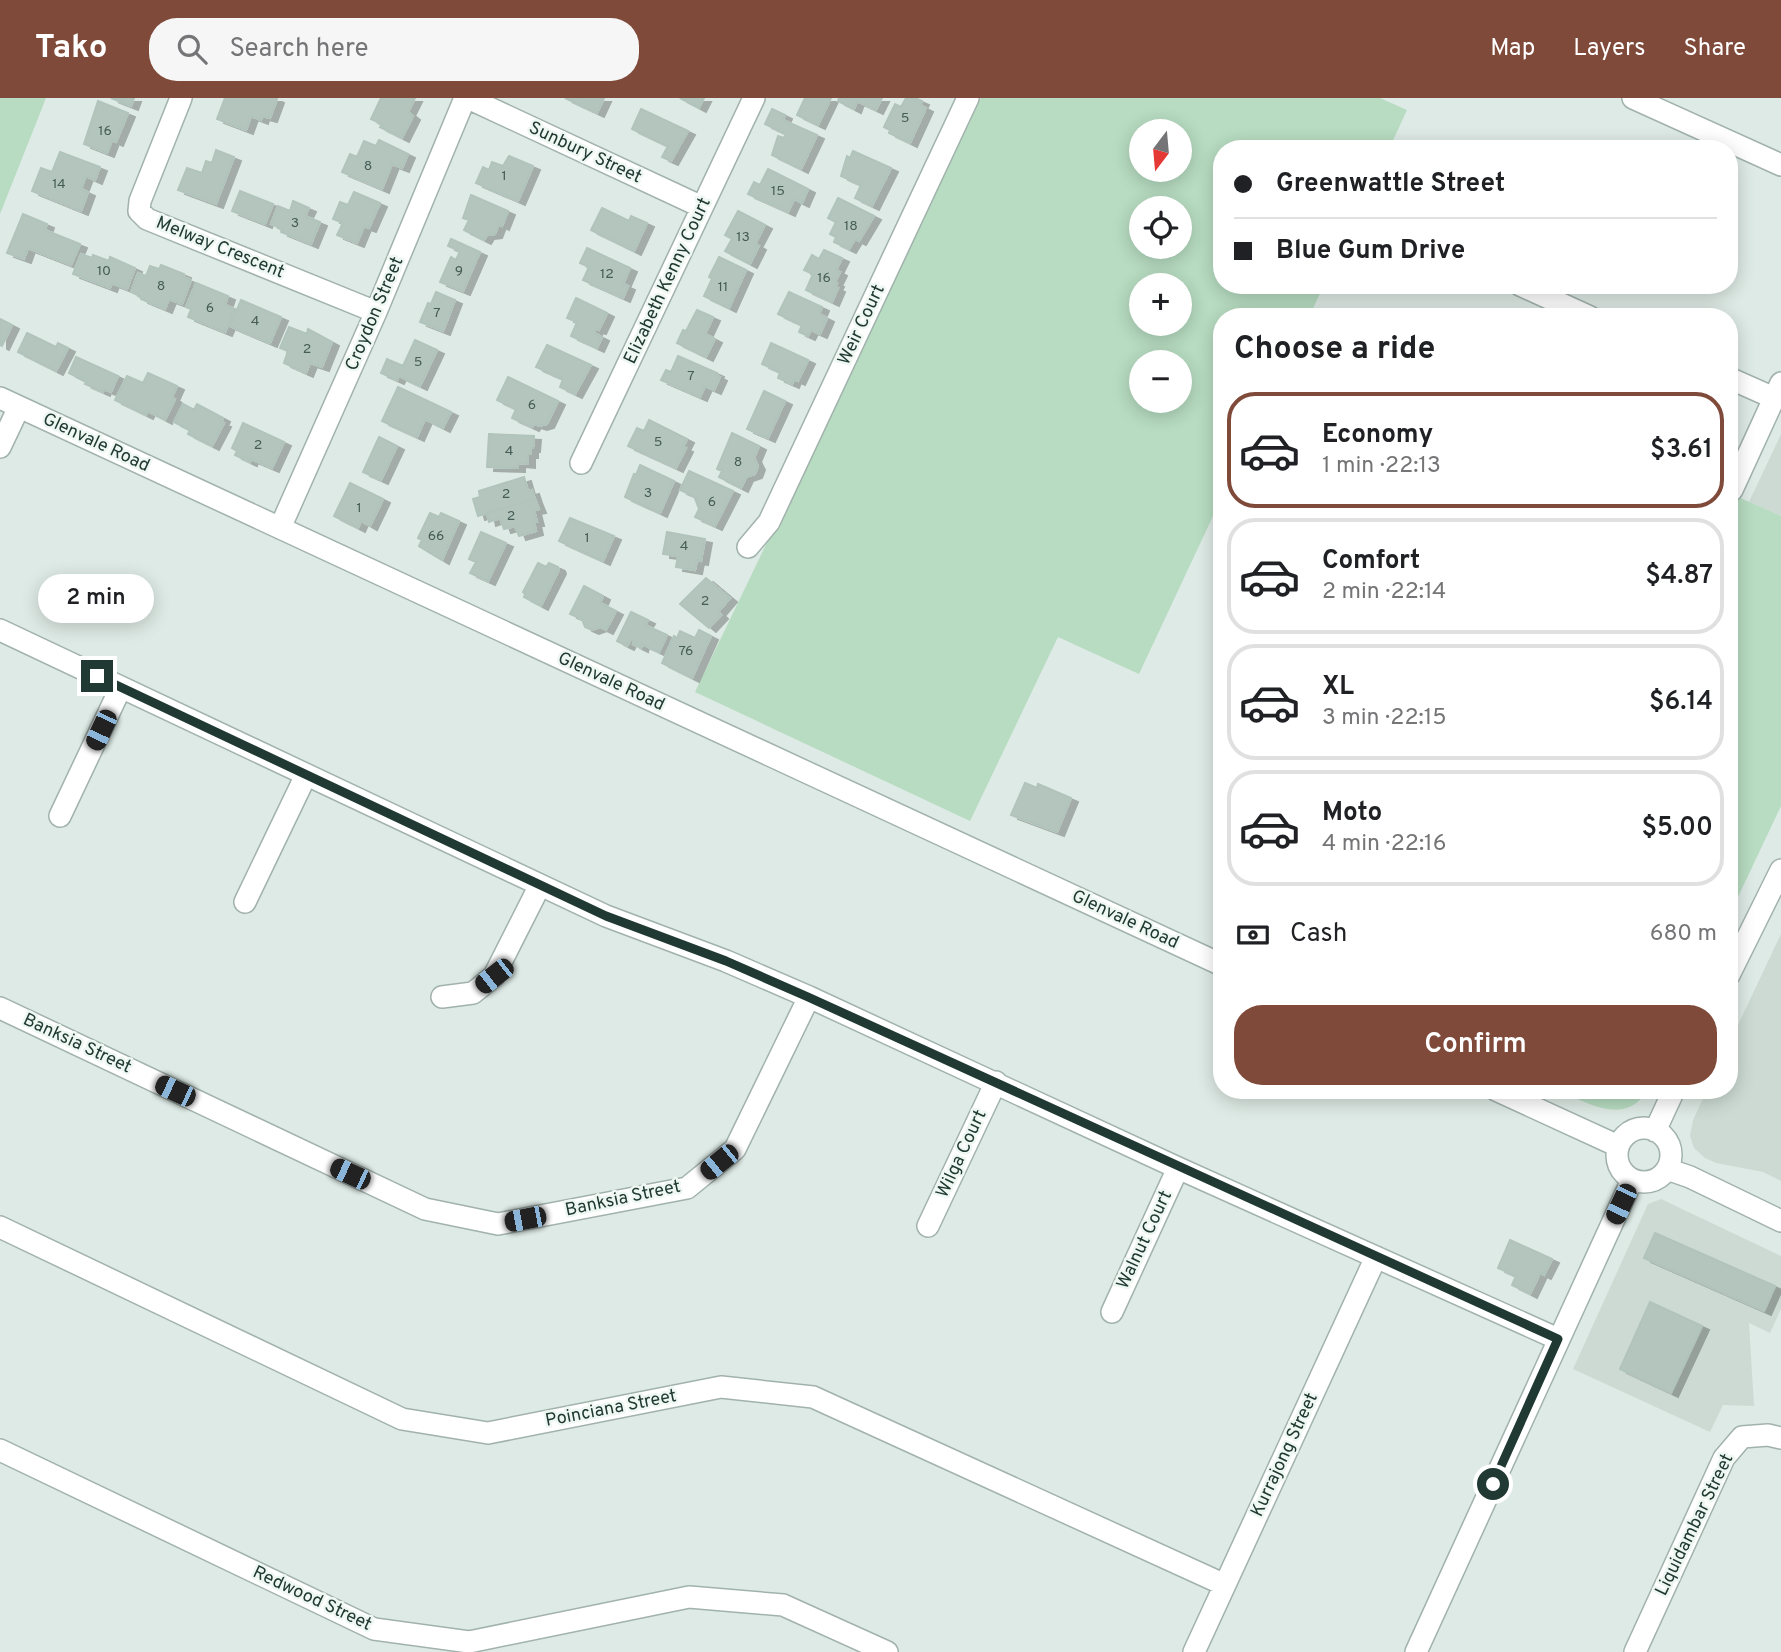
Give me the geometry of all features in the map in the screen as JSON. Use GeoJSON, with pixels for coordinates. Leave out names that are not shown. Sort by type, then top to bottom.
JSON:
{"type":"FeatureCollection","features":[{"type":"Feature","properties":{"kind":"street","name":"Melway Crescent"},"geometry":{"type":"LineString","coordinates":[[181,98],[140,201],[139,211],[147,219],[376,312]]}},
{"type":"Feature","properties":{"kind":"street","name":"Croydon Street"},"geometry":{"type":"LineString","coordinates":[[280,528],[376,312],[466,98]]}},
{"type":"Feature","properties":{"kind":"street","name":"Sunbury Street"},"geometry":{"type":"LineString","coordinates":[[466,98],[702,208]]}},
{"type":"Feature","properties":{"kind":"street","name":"Elizabeth Kenny Court"},"geometry":{"type":"LineString","coordinates":[[581,463],[754,98]]}},
{"type":"Feature","properties":{"kind":"street","name":"Weir Court"},"geometry":{"type":"LineString","coordinates":[[748,547],[769,522],[968,98]]}},
{"type":"Feature","properties":{"kind":"street"},"geometry":{"type":"LineString","coordinates":[[1633,98],[1727,140]]}},
{"type":"Feature","properties":{"kind":"street"},"geometry":{"type":"LineString","coordinates":[[1738,145],[1781,164]]}},
{"type":"Feature","properties":{"kind":"street"},"geometry":{"type":"LineString","coordinates":[[1540,294],[1570,308]]}},
{"type":"Feature","properties":{"kind":"street"},"geometry":{"type":"LineString","coordinates":[[1738,380],[1777,391],[1738,477]]}},
{"type":"Feature","properties":{"kind":"street"},"geometry":{"type":"LineString","coordinates":[[0,447],[10,403]]}},
{"type":"Feature","properties":{"kind":"street","name":"Glenvale Road"},"geometry":{"type":"LineString","coordinates":[[10,403],[1213,961]]}},
{"type":"Feature","properties":{"kind":"street"},"geometry":{"type":"LineString","coordinates":[[0,630],[606,916],[726,961],[808,997],[1558,1339]]}},
{"type":"Feature","properties":{"kind":"street"},"geometry":{"type":"LineString","coordinates":[[60,816],[121,687]]}},
{"type":"Feature","properties":{"kind":"street"},"geometry":{"type":"LineString","coordinates":[[245,902],[306,775]]}},
{"type":"Feature","properties":{"kind":"street"},"geometry":{"type":"LineString","coordinates":[[1758,915],[1781,857]]}},
{"type":"Feature","properties":{"kind":"street"},"geometry":{"type":"LineString","coordinates":[[1738,956],[1781,870]]}},
{"type":"Feature","properties":{"kind":"street"},"geometry":{"type":"LineString","coordinates":[[442,997],[473,993],[494,976],[540,885]]}},
{"type":"Feature","properties":{"kind":"street","name":"Banksia Street"},"geometry":{"type":"LineString","coordinates":[[0,1008],[425,1209],[498,1224],[687,1188],[735,1149],[808,997]]}},
{"type":"Feature","properties":{"kind":"street","name":"Wilga Court"},"geometry":{"type":"LineString","coordinates":[[928,1226],[996,1082]]}},
{"type":"Feature","properties":{"kind":"street"},"geometry":{"type":"LineString","coordinates":[[1516,1099],[1618,1146]]}},
{"type":"Feature","properties":{"kind":"street"},"geometry":{"type":"LineString","coordinates":[[1655,1131],[1670,1099]]}},
{"type":"Feature","properties":{"kind":"street"},"geometry":{"type":"LineString","coordinates":[[1645,1129],[1655,1131],[1663,1137],[1670,1150],[1667,1169],[1651,1181],[1632,1180],[1619,1166],[1618,1146],[1631,1132],[1645,1129]]}},
{"type":"Feature","properties":{"kind":"street","name":"Walnut Court"},"geometry":{"type":"LineString","coordinates":[[1112,1312],[1178,1168]]}},
{"type":"Feature","properties":{"kind":"street"},"geometry":{"type":"LineString","coordinates":[[1667,1169],[1781,1220]]}},
{"type":"Feature","properties":{"kind":"street"},"geometry":{"type":"LineString","coordinates":[[1416,1652],[1632,1180]]}},
{"type":"Feature","properties":{"kind":"street","name":"Poinciana Street"},"geometry":{"type":"LineString","coordinates":[[0,1227],[402,1419],[488,1433],[721,1387],[813,1397],[1225,1585]]}},
{"type":"Feature","properties":{"kind":"street","name":"Kurrajong Street"},"geometry":{"type":"LineString","coordinates":[[1194,1652],[1376,1257]]}},
{"type":"Feature","properties":{"kind":"street","name":"Liquidambar Street"},"geometry":{"type":"LineString","coordinates":[[1635,1652],[1724,1458],[1742,1437],[1768,1435],[1781,1438]]}},
{"type":"Feature","properties":{"kind":"street","name":"Redwood Street"},"geometry":{"type":"LineString","coordinates":[[0,1450],[374,1629],[469,1642],[689,1598],[783,1605],[887,1652]]}},
{"type":"Feature","properties":{"kind":"shaded area"},"geometry":{"type":"Polygon","coordinates":[[[1781,434],[1781,516],[1749,502],[1781,434]]]}},
{"type":"Feature","properties":{"kind":"shaded area"},"geometry":{"type":"Polygon","coordinates":[[[1781,934],[1781,1181],[1763,1172],[1716,1163],[1705,1158],[1694,1148],[1690,1136],[1693,1120],[1703,1099],[1738,1099],[1738,1025],[1781,934]]]}},
{"type":"Feature","properties":{"kind":"shaded area"},"geometry":{"type":"Polygon","coordinates":[[[1661,1199],[1781,1256],[1781,1309],[1770,1333],[1749,1323],[1754,1406],[1723,1405],[1710,1432],[1573,1369],[1648,1204],[1661,1199]]]}},
{"type":"Feature","properties":{"kind":"green space"},"geometry":{"type":"Polygon","coordinates":[[[0,98],[46,98],[0,214],[0,98]]]}},
{"type":"Feature","properties":{"kind":"green space"},"geometry":{"type":"Polygon","coordinates":[[[981,98],[1380,98],[1407,110],[1393,140],[1213,140],[1213,294],[1320,294],[1313,308],[1213,308],[1213,516],[1139,674],[1058,637],[970,821],[695,692],[981,98]]]}},
{"type":"Feature","properties":{"kind":"green space"},"geometry":{"type":"Polygon","coordinates":[[[1738,497],[1781,516],[1781,806],[1738,897],[1738,497]]]}},
{"type":"Feature","properties":{"kind":"green space"},"geometry":{"type":"Polygon","coordinates":[[[1577,1099],[1640,1099],[1629,1107],[1617,1110],[1577,1099]]]}},
{"type":"Feature","properties":{"kind":"building"},"geometry":{"type":"Polygon","coordinates":[[[111,98],[134,98],[131,106],[111,98]]]}},
{"type":"Feature","properties":{"kind":"building"},"geometry":{"type":"Polygon","coordinates":[[[225,98],[277,99],[270,118],[262,116],[261,120],[251,116],[246,130],[217,119],[225,98]]]}},
{"type":"Feature","properties":{"kind":"building"},"geometry":{"type":"Polygon","coordinates":[[[381,98],[415,98],[408,112],[413,116],[402,138],[380,127],[382,124],[371,119],[381,98]]]}},
{"type":"Feature","properties":{"kind":"building"},"geometry":{"type":"Polygon","coordinates":[[[565,98],[604,98],[597,113],[565,98]]]}},
{"type":"Feature","properties":{"kind":"building"},"geometry":{"type":"Polygon","coordinates":[[[680,98],[704,98],[699,108],[680,98]]]}},
{"type":"Feature","properties":{"kind":"building"},"geometry":{"type":"Polygon","coordinates":[[[805,98],[831,98],[818,125],[797,115],[805,98]]]}},
{"type":"Feature","properties":{"kind":"building"},"geometry":{"type":"Polygon","coordinates":[[[839,98],[882,98],[876,110],[857,101],[854,109],[838,101],[839,98]]]}},
{"type":"Feature","properties":{"kind":"building"},"geometry":{"type":"Polygon","coordinates":[[[906,98],[922,101],[920,105],[926,108],[910,143],[889,133],[890,130],[884,127],[895,104],[901,107],[906,98]]]}},
{"type":"Feature","properties":{"kind":"building"},"geometry":{"type":"Polygon","coordinates":[[[98,101],[128,113],[116,142],[112,140],[107,153],[84,144],[98,101]]]}},
{"type":"Feature","properties":{"kind":"building"},"geometry":{"type":"Polygon","coordinates":[[[641,109],[688,131],[671,161],[662,157],[668,146],[632,129],[641,109]]]}},
{"type":"Feature","properties":{"kind":"building"},"geometry":{"type":"Polygon","coordinates":[[[772,109],[785,115],[783,120],[817,135],[801,169],[772,155],[778,136],[784,138],[786,134],[765,124],[772,109]]]}},
{"type":"Feature","properties":{"kind":"building"},"geometry":{"type":"Polygon","coordinates":[[[379,140],[408,154],[402,168],[392,164],[382,189],[342,172],[350,154],[357,157],[364,141],[376,146],[379,140]]]}},
{"type":"Feature","properties":{"kind":"building"},"geometry":{"type":"Polygon","coordinates":[[[216,150],[234,157],[216,204],[178,190],[187,168],[202,173],[206,161],[212,163],[216,150]]]}},
{"type":"Feature","properties":{"kind":"building"},"geometry":{"type":"Polygon","coordinates":[[[853,151],[891,168],[872,206],[855,198],[861,185],[841,176],[847,156],[850,158],[853,151]]]}},
{"type":"Feature","properties":{"kind":"building"},"geometry":{"type":"Polygon","coordinates":[[[60,152],[100,167],[95,180],[86,176],[81,189],[88,192],[81,211],[32,191],[41,168],[52,172],[60,152]]]}},
{"type":"Feature","properties":{"kind":"building"},"geometry":{"type":"Polygon","coordinates":[[[509,156],[533,166],[518,201],[476,183],[483,167],[489,170],[492,162],[503,166],[509,156]]]}},
{"type":"Feature","properties":{"kind":"building"},"geometry":{"type":"Polygon","coordinates":[[[768,169],[808,189],[802,203],[794,199],[788,212],[748,194],[754,182],[760,185],[768,169]]]}},
{"type":"Feature","properties":{"kind":"building"},"geometry":{"type":"Polygon","coordinates":[[[240,191],[273,204],[265,224],[232,211],[240,191]]]}},
{"type":"Feature","properties":{"kind":"building"},"geometry":{"type":"Polygon","coordinates":[[[354,192],[380,203],[369,228],[364,226],[357,243],[337,235],[343,223],[333,219],[340,202],[348,205],[354,192]]]}},
{"type":"Feature","properties":{"kind":"building"},"geometry":{"type":"Polygon","coordinates":[[[471,195],[508,211],[502,226],[499,224],[495,234],[487,235],[484,240],[464,230],[469,220],[463,218],[471,195]]]}},
{"type":"Feature","properties":{"kind":"building"},"geometry":{"type":"Polygon","coordinates":[[[838,198],[874,216],[859,241],[855,239],[849,249],[834,242],[836,237],[830,234],[836,222],[828,218],[838,198]]]}},
{"type":"Feature","properties":{"kind":"building"},"geometry":{"type":"Polygon","coordinates":[[[293,201],[309,208],[305,216],[320,222],[311,244],[281,232],[282,229],[271,224],[278,206],[290,211],[293,201]]]}},
{"type":"Feature","properties":{"kind":"building"},"geometry":{"type":"Polygon","coordinates":[[[602,208],[629,221],[631,216],[647,223],[634,251],[591,230],[602,208]]]}},
{"type":"Feature","properties":{"kind":"building"},"geometry":{"type":"Polygon","coordinates":[[[738,211],[765,225],[755,244],[759,246],[750,264],[725,251],[732,239],[725,235],[738,211]]]}},
{"type":"Feature","properties":{"kind":"building"},"geometry":{"type":"Polygon","coordinates":[[[23,214],[47,224],[45,230],[80,244],[71,265],[28,248],[24,259],[7,253],[23,214]]]}},
{"type":"Feature","properties":{"kind":"building"},"geometry":{"type":"Polygon","coordinates":[[[451,239],[480,252],[463,291],[440,282],[451,257],[456,260],[460,251],[448,246],[451,239]]]}},
{"type":"Feature","properties":{"kind":"building"},"geometry":{"type":"Polygon","coordinates":[[[587,248],[630,268],[623,284],[628,286],[623,298],[583,280],[589,267],[580,263],[587,248]]]}},
{"type":"Feature","properties":{"kind":"building"},"geometry":{"type":"Polygon","coordinates":[[[824,250],[842,258],[836,270],[840,272],[835,282],[835,287],[838,288],[832,302],[806,290],[813,274],[804,270],[812,255],[819,259],[824,250]]]}},
{"type":"Feature","properties":{"kind":"building"},"geometry":{"type":"Polygon","coordinates":[[[81,254],[109,261],[110,257],[135,268],[127,289],[112,283],[110,288],[73,274],[81,254]]]}},
{"type":"Feature","properties":{"kind":"building"},"geometry":{"type":"Polygon","coordinates":[[[719,257],[746,270],[729,308],[704,296],[712,279],[709,277],[719,257]]]}},
{"type":"Feature","properties":{"kind":"building"},"geometry":{"type":"Polygon","coordinates":[[[161,265],[184,274],[183,277],[191,280],[182,304],[169,299],[165,309],[131,292],[138,273],[146,276],[150,266],[159,269],[161,265]]]}},
{"type":"Feature","properties":{"kind":"building"},"geometry":{"type":"Polygon","coordinates":[[[196,283],[228,296],[225,305],[235,309],[225,332],[188,317],[191,309],[186,307],[196,283]]]}},
{"type":"Feature","properties":{"kind":"building"},"geometry":{"type":"Polygon","coordinates":[[[436,292],[455,300],[443,331],[420,322],[436,292]]]}},
{"type":"Feature","properties":{"kind":"building"},"geometry":{"type":"Polygon","coordinates":[[[789,292],[822,307],[819,314],[827,318],[820,334],[811,330],[808,336],[799,332],[802,325],[778,314],[789,292]]]}},
{"type":"Feature","properties":{"kind":"building"},"geometry":{"type":"Polygon","coordinates":[[[576,298],[607,313],[599,330],[596,329],[594,333],[602,337],[597,348],[571,336],[577,322],[567,318],[576,298]]]}},
{"type":"Feature","properties":{"kind":"building"},"geometry":{"type":"Polygon","coordinates":[[[241,300],[281,317],[270,343],[230,326],[241,300]]]}},
{"type":"Feature","properties":{"kind":"building"},"geometry":{"type":"Polygon","coordinates":[[[697,310],[713,317],[705,334],[715,339],[706,357],[677,343],[697,310]]]}},
{"type":"Feature","properties":{"kind":"building"},"geometry":{"type":"Polygon","coordinates":[[[0,319],[12,325],[2,346],[0,345],[0,319]]]}},
{"type":"Feature","properties":{"kind":"building"},"geometry":{"type":"Polygon","coordinates":[[[289,327],[307,334],[308,329],[332,342],[322,367],[310,363],[306,373],[284,363],[288,351],[280,348],[289,327]]]}},
{"type":"Feature","properties":{"kind":"building"},"geometry":{"type":"Polygon","coordinates":[[[27,333],[56,347],[58,343],[68,348],[56,371],[18,352],[27,333]]]}},
{"type":"Feature","properties":{"kind":"building"},"geometry":{"type":"Polygon","coordinates":[[[415,340],[437,350],[420,386],[399,376],[397,380],[381,373],[387,359],[403,366],[415,340]]]}},
{"type":"Feature","properties":{"kind":"building"},"geometry":{"type":"Polygon","coordinates":[[[771,343],[808,360],[798,381],[794,379],[792,384],[778,378],[780,372],[762,364],[771,343]]]}},
{"type":"Feature","properties":{"kind":"building"},"geometry":{"type":"Polygon","coordinates":[[[547,345],[591,365],[575,394],[560,387],[563,379],[536,367],[547,345]]]}},
{"type":"Feature","properties":{"kind":"building"},"geometry":{"type":"Polygon","coordinates":[[[678,356],[717,373],[720,377],[714,390],[705,386],[700,397],[661,380],[666,370],[671,372],[678,356]]]}},
{"type":"Feature","properties":{"kind":"building"},"geometry":{"type":"Polygon","coordinates":[[[76,357],[118,376],[111,392],[104,389],[103,392],[85,384],[87,382],[69,373],[76,357]]]}},
{"type":"Feature","properties":{"kind":"building"},"geometry":{"type":"Polygon","coordinates":[[[148,373],[177,386],[172,397],[175,399],[165,420],[148,411],[146,415],[115,400],[127,376],[143,383],[148,373]]]}},
{"type":"Feature","properties":{"kind":"building"},"geometry":{"type":"Polygon","coordinates":[[[508,377],[558,401],[547,424],[534,424],[532,427],[512,418],[516,409],[497,400],[508,377]]]}},
{"type":"Feature","properties":{"kind":"building"},"geometry":{"type":"Polygon","coordinates":[[[398,387],[451,412],[443,428],[425,419],[417,437],[382,421],[398,387]]]}},
{"type":"Feature","properties":{"kind":"building"},"geometry":{"type":"Polygon","coordinates":[[[764,391],[785,401],[768,438],[747,429],[764,391]]]}},
{"type":"Feature","properties":{"kind":"building"},"geometry":{"type":"Polygon","coordinates":[[[183,404],[194,410],[197,404],[223,418],[221,422],[224,423],[212,446],[188,434],[190,430],[174,422],[183,404]]]}},
{"type":"Feature","properties":{"kind":"building"},"geometry":{"type":"Polygon","coordinates":[[[649,420],[687,439],[683,447],[686,448],[676,468],[628,446],[637,428],[644,431],[649,420]]]}},
{"type":"Feature","properties":{"kind":"building"},"geometry":{"type":"Polygon","coordinates":[[[243,423],[284,442],[272,468],[235,455],[237,451],[232,448],[243,423]]]}},
{"type":"Feature","properties":{"kind":"building"},"geometry":{"type":"Polygon","coordinates":[[[732,433],[759,446],[754,458],[758,466],[755,474],[746,477],[741,488],[719,477],[722,471],[717,469],[732,433]]]}},
{"type":"Feature","properties":{"kind":"building"},"geometry":{"type":"Polygon","coordinates":[[[489,434],[534,436],[528,464],[518,463],[518,468],[487,467],[489,434]]]}},
{"type":"Feature","properties":{"kind":"building"},"geometry":{"type":"Polygon","coordinates":[[[379,437],[397,446],[381,480],[363,472],[379,437]]]}},
{"type":"Feature","properties":{"kind":"building"},"geometry":{"type":"Polygon","coordinates":[[[640,465],[674,481],[660,513],[625,497],[640,465]]]}},
{"type":"Feature","properties":{"kind":"building"},"geometry":{"type":"Polygon","coordinates":[[[689,471],[733,491],[715,526],[695,517],[699,509],[694,496],[680,490],[689,471]]]}},
{"type":"Feature","properties":{"kind":"building"},"geometry":{"type":"Polygon","coordinates":[[[524,477],[528,491],[532,490],[535,499],[478,516],[473,499],[480,497],[479,491],[524,477]]]}},
{"type":"Feature","properties":{"kind":"building"},"geometry":{"type":"Polygon","coordinates":[[[350,483],[383,499],[370,526],[361,521],[358,528],[334,516],[350,483]]]}},
{"type":"Feature","properties":{"kind":"building"},"geometry":{"type":"Polygon","coordinates":[[[535,499],[539,509],[534,510],[536,531],[519,536],[515,526],[504,529],[500,518],[489,522],[487,513],[535,499]]]}},
{"type":"Feature","properties":{"kind":"building"},"geometry":{"type":"Polygon","coordinates":[[[430,513],[439,517],[441,513],[459,521],[442,560],[419,546],[422,540],[418,538],[430,513]]]}},
{"type":"Feature","properties":{"kind":"building"},"geometry":{"type":"Polygon","coordinates":[[[570,518],[614,536],[603,561],[559,541],[570,518]]]}},
{"type":"Feature","properties":{"kind":"building"},"geometry":{"type":"Polygon","coordinates":[[[481,532],[506,543],[488,581],[470,573],[476,562],[469,559],[481,532]]]}},
{"type":"Feature","properties":{"kind":"building"},"geometry":{"type":"Polygon","coordinates":[[[667,532],[705,539],[701,561],[697,560],[695,570],[676,567],[678,556],[663,554],[667,532]]]}},
{"type":"Feature","properties":{"kind":"building"},"geometry":{"type":"Polygon","coordinates":[[[538,563],[546,567],[549,563],[559,570],[541,606],[524,597],[523,592],[538,563]]]}},
{"type":"Feature","properties":{"kind":"building"},"geometry":{"type":"Polygon","coordinates":[[[706,578],[730,598],[718,612],[721,615],[709,628],[680,604],[706,578]]]}},
{"type":"Feature","properties":{"kind":"building"},"geometry":{"type":"Polygon","coordinates":[[[584,586],[603,596],[600,603],[616,611],[606,630],[600,627],[592,630],[585,627],[582,619],[570,614],[584,586]]]}},
{"type":"Feature","properties":{"kind":"building"},"geometry":{"type":"Polygon","coordinates":[[[631,612],[648,620],[645,625],[667,635],[659,652],[642,644],[641,648],[633,644],[635,641],[631,639],[627,646],[617,641],[631,612]]]}},
{"type":"Feature","properties":{"kind":"building"},"geometry":{"type":"Polygon","coordinates":[[[699,630],[711,636],[692,678],[662,663],[674,636],[677,638],[680,631],[695,638],[699,630]]]}},
{"type":"Feature","properties":{"kind":"building"},"geometry":{"type":"Polygon","coordinates":[[[1025,783],[1037,788],[1038,784],[1071,798],[1057,832],[1011,815],[1025,783]]]}},
{"type":"Feature","properties":{"kind":"building"},"geometry":{"type":"Polygon","coordinates":[[[1655,1233],[1775,1286],[1764,1311],[1644,1258],[1655,1233]]]}},
{"type":"Feature","properties":{"kind":"building"},"geometry":{"type":"Polygon","coordinates":[[[1510,1240],[1552,1259],[1544,1275],[1540,1273],[1530,1294],[1512,1285],[1516,1276],[1498,1268],[1510,1240]]]}},
{"type":"Feature","properties":{"kind":"building"},"geometry":{"type":"Polygon","coordinates":[[[1650,1302],[1702,1326],[1671,1393],[1620,1369],[1650,1302]]]}},
{"type":"Feature","properties":{"kind":"route"},"geometry":{"type":"LineString","coordinates":[[97,676],[606,916],[726,961],[808,997],[1558,1339],[1493,1484]]}}]}
